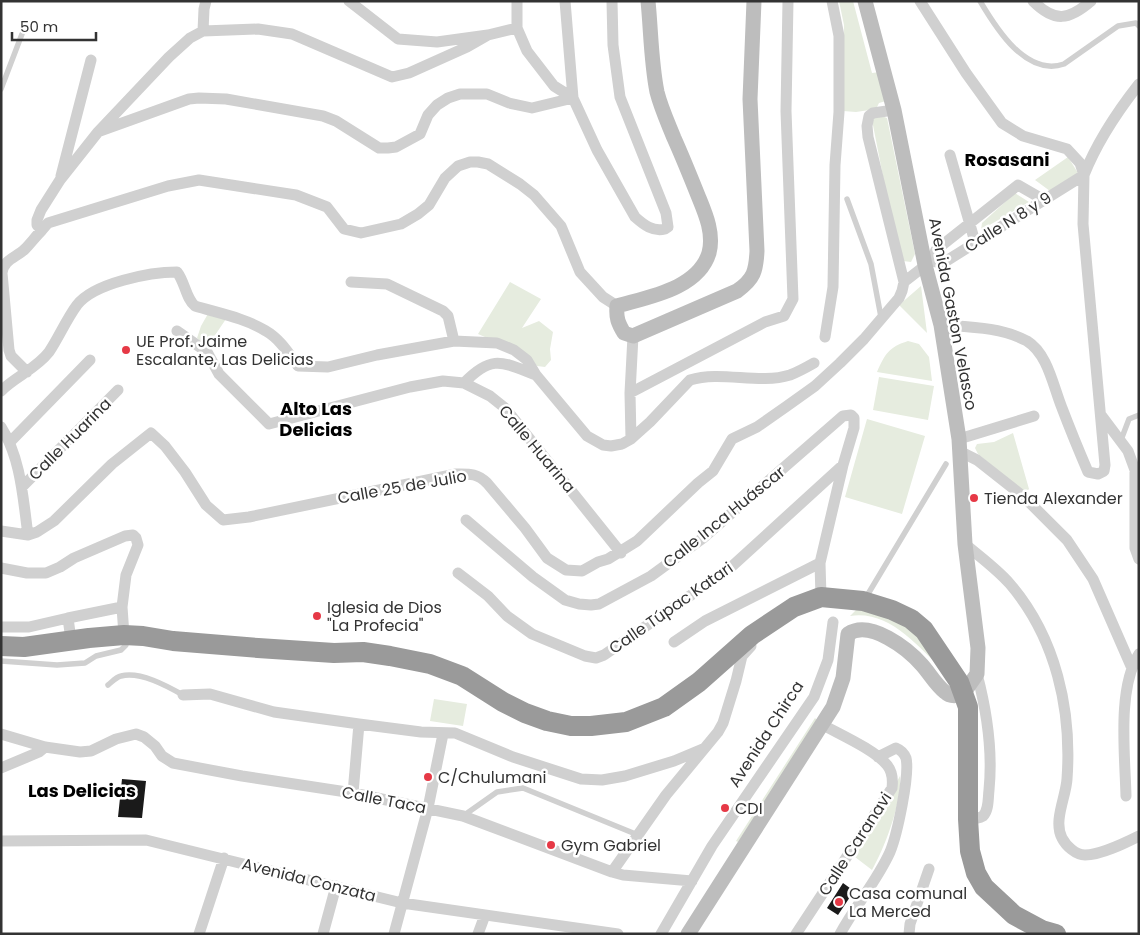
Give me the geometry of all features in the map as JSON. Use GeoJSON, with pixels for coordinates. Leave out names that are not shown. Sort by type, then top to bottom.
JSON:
{"type":"FeatureCollection","features":[{"type":"Feature","properties":{"kind":"highway"},"geometry":{"type":"LineString","coordinates":[[1,646],[24,646],[71,640],[143,636],[173,641],[258,648],[334,653],[363,652],[430,664],[462,676],[510,705],[547,721],[571,726],[591,726],[626,722],[664,707],[699,682],[735,648],[794,607],[821,597],[864,601],[892,610],[911,620],[924,630],[959,682],[968,707],[968,818],[970,851],[976,873],[984,887],[1014,915],[1042,930],[1056,934]]}},
{"type":"Feature","properties":{"kind":"street"},"geometry":{"type":"LineString","coordinates":[[203,31],[206,1]]}},
{"type":"Feature","properties":{"kind":"street"},"geometry":{"type":"LineString","coordinates":[[349,1],[398,39],[436,42],[488,35],[517,28]]}},
{"type":"Feature","properties":{"kind":"street"},"geometry":{"type":"LineString","coordinates":[[517,1],[517,28],[528,51],[554,86],[572,98]]}},
{"type":"Feature","properties":{"kind":"street"},"geometry":{"type":"LineString","coordinates":[[565,1],[572,98],[597,150],[635,217],[652,229],[665,229],[668,226],[666,213],[620,97],[613,45],[612,1]]}},
{"type":"Feature","properties":{"kind":"street"},"geometry":{"type":"LineString","coordinates":[[27,372],[11,356],[9,350],[3,266],[24,251],[48,223],[168,186],[199,180],[296,195],[327,207],[344,229],[362,233],[401,224],[418,214],[429,205],[445,178],[458,166],[470,162],[488,164],[520,184],[534,196],[561,226],[580,272],[603,297],[618,306],[674,288],[689,279],[700,269],[709,254],[711,236],[705,214],[658,94],[654,72],[648,1]]}},
{"type":"Feature","properties":{"kind":"street"},"geometry":{"type":"LineString","coordinates":[[618,306],[616,317],[619,325],[624,333],[633,336],[737,291],[750,280],[756,270],[757,251],[750,99],[754,1]]}},
{"type":"Feature","properties":{"kind":"street"},"geometry":{"type":"LineString","coordinates":[[630,393],[765,322],[784,316],[793,299],[786,111],[788,1]]}},
{"type":"Feature","properties":{"kind":"street"},"geometry":{"type":"LineString","coordinates":[[824,337],[834,287],[835,165],[839,112],[839,36],[832,1]]}},
{"type":"Feature","properties":{"kind":"street","name":"Avenida Gaston Velasco"},"geometry":{"type":"LineString","coordinates":[[865,1],[894,110],[941,325],[960,445],[965,544],[978,648],[977,674]]}},
{"type":"Feature","properties":{"kind":"street"},"geometry":{"type":"LineString","coordinates":[[920,1],[966,73],[1002,123],[1023,136],[1068,149],[1080,163],[1084,175],[1083,224],[1101,415],[1104,471],[1098,474],[1088,472],[1047,368],[1037,350],[1027,342],[1008,333],[990,329],[941,325]]}},
{"type":"Feature","properties":{"kind":"street"},"geometry":{"type":"LineString","coordinates":[[1033,1],[1056,17],[1066,17],[1092,1]]}},
{"type":"Feature","properties":{"kind":"street"},"geometry":{"type":"LineString","coordinates":[[42,230],[38,228],[37,220],[60,180],[98,132],[169,57],[190,38],[203,31],[258,29],[292,34],[392,77],[409,73],[467,47],[488,35]]}},
{"type":"Feature","properties":{"kind":"street"},"geometry":{"type":"LineString","coordinates":[[60,180],[91,60]]}},
{"type":"Feature","properties":{"kind":"street"},"geometry":{"type":"LineString","coordinates":[[1084,175],[1093,152],[1110,124],[1139,84]]}},
{"type":"Feature","properties":{"kind":"street"},"geometry":{"type":"LineString","coordinates":[[98,132],[189,99],[213,98],[323,116],[336,121],[379,148],[388,148],[396,147],[420,134],[428,115],[448,98],[460,94],[487,94],[532,108],[572,98]]}},
{"type":"Feature","properties":{"kind":"street"},"geometry":{"type":"LineString","coordinates":[[894,110],[873,113],[869,116],[866,126],[904,282]]}},
{"type":"Feature","properties":{"kind":"street"},"geometry":{"type":"LineString","coordinates":[[950,155],[968,225],[975,242]]}},
{"type":"Feature","properties":{"kind":"street","name":"Calle N 8 y 9"},"geometry":{"type":"LineString","coordinates":[[928,263],[943,263],[1084,175]]}},
{"type":"Feature","properties":{"kind":"street"},"geometry":{"type":"LineString","coordinates":[[928,263],[936,250],[1018,185],[1044,200]]}},
{"type":"Feature","properties":{"kind":"street","name":"Calle 25 de Julio"},"geometry":{"type":"LineString","coordinates":[[28,535],[37,532],[54,521],[112,464],[151,433],[165,446],[185,472],[206,505],[223,520],[249,517],[456,474],[472,474],[481,477],[487,482],[525,528],[546,558],[566,570],[582,571],[621,553],[698,483],[714,471],[732,439],[757,427],[815,386],[854,350],[882,319],[899,298],[904,282],[928,263]]}},
{"type":"Feature","properties":{"kind":"street"},"geometry":{"type":"LineString","coordinates":[[1,391],[27,372],[49,351],[62,327],[86,296],[100,288],[124,280],[160,272],[177,272],[183,280],[190,302],[195,306],[267,331],[284,347],[298,366],[328,367],[369,356],[454,341],[498,343],[514,350],[527,360],[536,375],[587,436],[603,445],[611,446],[632,440],[690,380],[699,377],[775,377],[790,375],[814,363]]}},
{"type":"Feature","properties":{"kind":"street"},"geometry":{"type":"LineString","coordinates":[[351,282],[387,284],[443,311],[448,316],[454,341]]}},
{"type":"Feature","properties":{"kind":"street","name":"Calle Huarina"},"geometry":{"type":"LineString","coordinates":[[176,331],[207,352],[219,374],[269,424],[410,387],[443,381],[464,383],[490,396],[505,408],[621,553]]}},
{"type":"Feature","properties":{"kind":"street"},"geometry":{"type":"LineString","coordinates":[[632,440],[630,393],[633,336]]}},
{"type":"Feature","properties":{"kind":"street"},"geometry":{"type":"LineString","coordinates":[[10,442],[90,360]]}},
{"type":"Feature","properties":{"kind":"street"},"geometry":{"type":"LineString","coordinates":[[464,383],[474,373],[495,362],[536,375]]}},
{"type":"Feature","properties":{"kind":"street","name":"Calle Huarina"},"geometry":{"type":"LineString","coordinates":[[22,487],[118,390]]}},
{"type":"Feature","properties":{"kind":"street","name":"Calle Inca Huáscar"},"geometry":{"type":"LineString","coordinates":[[466,520],[533,577],[565,600],[579,604],[599,604],[651,576],[703,538],[843,416],[851,415],[855,423],[843,465]]}},
{"type":"Feature","properties":{"kind":"street"},"geometry":{"type":"LineString","coordinates":[[1101,415],[1128,451],[1134,470],[1134,548],[1139,559]]}},
{"type":"Feature","properties":{"kind":"street"},"geometry":{"type":"LineString","coordinates":[[1034,416],[960,445],[1024,497],[1067,540],[1093,579],[1131,666]]}},
{"type":"Feature","properties":{"kind":"street"},"geometry":{"type":"LineString","coordinates":[[1,427],[10,442],[22,487],[28,535],[1,532]]}},
{"type":"Feature","properties":{"kind":"street"},"geometry":{"type":"LineString","coordinates":[[821,597],[820,563],[843,465]]}},
{"type":"Feature","properties":{"kind":"street","name":"Calle Túpac Katari"},"geometry":{"type":"LineString","coordinates":[[458,573],[488,596],[507,616],[532,634],[585,656],[596,658],[604,655],[729,569],[843,465]]}},
{"type":"Feature","properties":{"kind":"street"},"geometry":{"type":"LineString","coordinates":[[1,568],[27,573],[46,573],[108,543],[133,535],[138,545],[126,575],[122,607],[124,636]]}},
{"type":"Feature","properties":{"kind":"street"},"geometry":{"type":"LineString","coordinates":[[965,544],[1009,583],[1027,606],[1040,630],[1058,673],[1065,703],[1069,756],[1067,785],[1059,828],[1062,838],[1076,853],[1085,855],[1101,852],[1139,836]]}},
{"type":"Feature","properties":{"kind":"street"},"geometry":{"type":"LineString","coordinates":[[674,642],[705,621],[820,563]]}},
{"type":"Feature","properties":{"kind":"street"},"geometry":{"type":"LineString","coordinates":[[1,627],[29,627],[122,607]]}},
{"type":"Feature","properties":{"kind":"street"},"geometry":{"type":"LineString","coordinates":[[68,618],[71,640]]}},
{"type":"Feature","properties":{"kind":"street","name":"Avenida Chirca"},"geometry":{"type":"LineString","coordinates":[[661,934],[732,817],[814,698],[828,660],[833,622]]}},
{"type":"Feature","properties":{"kind":"street"},"geometry":{"type":"LineString","coordinates":[[688,934],[833,707],[842,678],[848,634],[861,630],[871,631],[887,637],[920,663],[946,694],[957,696],[963,694],[977,674]]}},
{"type":"Feature","properties":{"kind":"street"},"geometry":{"type":"LineString","coordinates":[[612,872],[666,795],[718,732],[723,723],[742,656],[756,640],[752,635]]}},
{"type":"Feature","properties":{"kind":"street"},"geometry":{"type":"LineString","coordinates":[[1126,796],[1124,725],[1131,666],[1139,654]]}},
{"type":"Feature","properties":{"kind":"street"},"geometry":{"type":"LineString","coordinates":[[823,675],[844,666]]}},
{"type":"Feature","properties":{"kind":"street"},"geometry":{"type":"LineString","coordinates":[[968,818],[976,819],[983,815],[988,806],[991,773],[989,730],[985,703],[977,674]]}},
{"type":"Feature","properties":{"kind":"street"},"geometry":{"type":"LineString","coordinates":[[183,694],[210,694],[274,712],[443,734],[455,733],[513,757],[581,779],[602,780],[625,776],[674,761],[705,748]]}},
{"type":"Feature","properties":{"kind":"street"},"geometry":{"type":"LineString","coordinates":[[353,793],[359,724]]}},
{"type":"Feature","properties":{"kind":"street","name":"Calle Caranavi"},"geometry":{"type":"LineString","coordinates":[[796,934],[892,788],[893,780],[888,766],[878,757],[823,725]]}},
{"type":"Feature","properties":{"kind":"street"},"geometry":{"type":"LineString","coordinates":[[1,734],[45,747]]}},
{"type":"Feature","properties":{"kind":"street","name":"Calle Taca"},"geometry":{"type":"LineString","coordinates":[[45,747],[80,752],[92,751],[116,739],[136,734],[144,737],[155,746],[162,756],[173,763],[353,793],[428,808],[463,816],[612,872],[623,875],[692,881]]}},
{"type":"Feature","properties":{"kind":"street"},"geometry":{"type":"LineString","coordinates":[[394,934],[428,808],[443,734]]}},
{"type":"Feature","properties":{"kind":"street"},"geometry":{"type":"LineString","coordinates":[[1,768],[39,752],[45,747]]}},
{"type":"Feature","properties":{"kind":"street"},"geometry":{"type":"LineString","coordinates":[[840,934],[879,873],[890,851],[898,821],[905,786],[906,756],[896,748],[878,757]]}},
{"type":"Feature","properties":{"kind":"street","name":"Avenida Conzata"},"geometry":{"type":"LineString","coordinates":[[1,841],[146,840],[402,903],[618,934]]}},
{"type":"Feature","properties":{"kind":"street"},"geometry":{"type":"LineString","coordinates":[[198,934],[224,858]]}},
{"type":"Feature","properties":{"kind":"street"},"geometry":{"type":"LineString","coordinates":[[909,934],[910,924],[929,869]]}},
{"type":"Feature","properties":{"kind":"street"},"geometry":{"type":"LineString","coordinates":[[322,934],[336,886]]}},
{"type":"Feature","properties":{"kind":"street"},"geometry":{"type":"LineString","coordinates":[[478,934],[485,915]]}},
{"type":"Feature","properties":{"kind":"lane"},"geometry":{"type":"LineString","coordinates":[[980,1],[994,25],[1006,40],[1027,57],[1046,66],[1055,67],[1064,64],[1118,26],[1136,23],[1139,26]]}},
{"type":"Feature","properties":{"kind":"lane"},"geometry":{"type":"LineString","coordinates":[[1,89],[22,34]]}},
{"type":"Feature","properties":{"kind":"lane"},"geometry":{"type":"LineString","coordinates":[[847,198],[871,264],[882,319]]}},
{"type":"Feature","properties":{"kind":"lane"},"geometry":{"type":"LineString","coordinates":[[1121,440],[1129,419],[1139,415]]}},
{"type":"Feature","properties":{"kind":"lane"},"geometry":{"type":"LineString","coordinates":[[864,601],[946,464]]}},
{"type":"Feature","properties":{"kind":"lane"},"geometry":{"type":"LineString","coordinates":[[1,661],[57,665],[85,663],[96,656],[121,650],[126,645],[124,636]]}},
{"type":"Feature","properties":{"kind":"lane"},"geometry":{"type":"LineString","coordinates":[[108,685],[120,676],[130,675],[160,682],[183,694]]}},
{"type":"Feature","properties":{"kind":"lane"},"geometry":{"type":"LineString","coordinates":[[463,816],[497,792],[523,788],[638,835]]}},
{"type":"Feature","properties":{"kind":"shaded area"},"geometry":{"type":"Polygon","coordinates":[[[839,1],[853,1],[872,73],[880,72],[886,101],[879,103],[876,109],[856,112],[843,111],[844,25],[839,1]]]}},
{"type":"Feature","properties":{"kind":"shaded area"},"geometry":{"type":"Polygon","coordinates":[[[879,115],[887,118],[915,254],[911,262],[903,261],[898,253],[872,120],[879,115]]]}},
{"type":"Feature","properties":{"kind":"shaded area"},"geometry":{"type":"Polygon","coordinates":[[[1068,157],[1078,173],[1050,191],[1035,180],[1068,157]]]}},
{"type":"Feature","properties":{"kind":"shaded area"},"geometry":{"type":"Polygon","coordinates":[[[1015,193],[1029,202],[981,230],[982,223],[1015,193]]]}},
{"type":"Feature","properties":{"kind":"shaded area"},"geometry":{"type":"Polygon","coordinates":[[[510,282],[541,299],[522,328],[539,321],[553,332],[550,349],[551,360],[545,367],[537,366],[529,356],[478,334],[510,282]]]}},
{"type":"Feature","properties":{"kind":"shaded area"},"geometry":{"type":"Polygon","coordinates":[[[921,286],[927,333],[899,305],[921,286]]]}},
{"type":"Feature","properties":{"kind":"shaded area"},"geometry":{"type":"Polygon","coordinates":[[[209,312],[226,319],[207,347],[197,338],[209,312]]]}},
{"type":"Feature","properties":{"kind":"shaded area"},"geometry":{"type":"Polygon","coordinates":[[[908,341],[919,344],[929,357],[932,381],[877,372],[888,352],[908,341]]]}},
{"type":"Feature","properties":{"kind":"shaded area"},"geometry":{"type":"Polygon","coordinates":[[[879,377],[934,386],[928,420],[873,410],[879,377]]]}},
{"type":"Feature","properties":{"kind":"shaded area"},"geometry":{"type":"Polygon","coordinates":[[[867,419],[925,436],[902,514],[845,497],[867,419]]]}},
{"type":"Feature","properties":{"kind":"shaded area"},"geometry":{"type":"Polygon","coordinates":[[[1013,433],[1029,489],[1025,493],[978,454],[975,448],[977,444],[994,442],[1013,433]]]}},
{"type":"Feature","properties":{"kind":"shaded area"},"geometry":{"type":"Polygon","coordinates":[[[857,609],[891,618],[904,624],[923,643],[944,671],[913,641],[890,624],[864,616],[850,616],[857,609]]]}},
{"type":"Feature","properties":{"kind":"shaded area"},"geometry":{"type":"Polygon","coordinates":[[[434,699],[467,704],[463,726],[430,721],[434,699]]]}},
{"type":"Feature","properties":{"kind":"shaded area"},"geometry":{"type":"Polygon","coordinates":[[[815,718],[818,721],[738,842],[736,841],[815,718]]]}},
{"type":"Feature","properties":{"kind":"shaded area"},"geometry":{"type":"Polygon","coordinates":[[[900,776],[900,787],[892,824],[872,870],[855,857],[900,776]]]}},
{"type":"Feature","properties":{"kind":"building"},"geometry":{"type":"Polygon","coordinates":[[[122,779],[146,781],[142,818],[118,817],[122,779]]]}},
{"type":"Feature","properties":{"kind":"building","name":"Casa comunal La Merced"},"geometry":{"type":"Polygon","coordinates":[[[843,883],[854,891],[838,915],[827,908],[843,883]]]}},
{"type":"Feature","properties":{"kind":"place","name":"UE Prof. Jaime Escalante, Las Delicias"},"geometry":{"type":"Point","coordinates":[126,350]}},
{"type":"Feature","properties":{"kind":"place","name":"Tienda Alexander"},"geometry":{"type":"Point","coordinates":[974,498]}},
{"type":"Feature","properties":{"kind":"place","name":"Iglesia de Dios \"La Profecia\""},"geometry":{"type":"Point","coordinates":[317,616]}},
{"type":"Feature","properties":{"kind":"place","name":"C/Chulumani"},"geometry":{"type":"Point","coordinates":[428,777]}},
{"type":"Feature","properties":{"kind":"place","name":"CDI"},"geometry":{"type":"Point","coordinates":[725,808]}},
{"type":"Feature","properties":{"kind":"place","name":"Gym Gabriel"},"geometry":{"type":"Point","coordinates":[551,845]}},
{"type":"Feature","properties":{"kind":"place","name":"Casa comunal La Merced"},"geometry":{"type":"Point","coordinates":[839,902]}},
{"type":"Feature","properties":{"kind":"district","name":"Rosasani"},"geometry":{"type":"Point","coordinates":[1007,159]}},
{"type":"Feature","properties":{"kind":"district","name":"Alto Las Delicias"},"geometry":{"type":"Point","coordinates":[316,418]}},
{"type":"Feature","properties":{"kind":"district","name":"Las Delicias"},"geometry":{"type":"Point","coordinates":[82,790]}}]}
